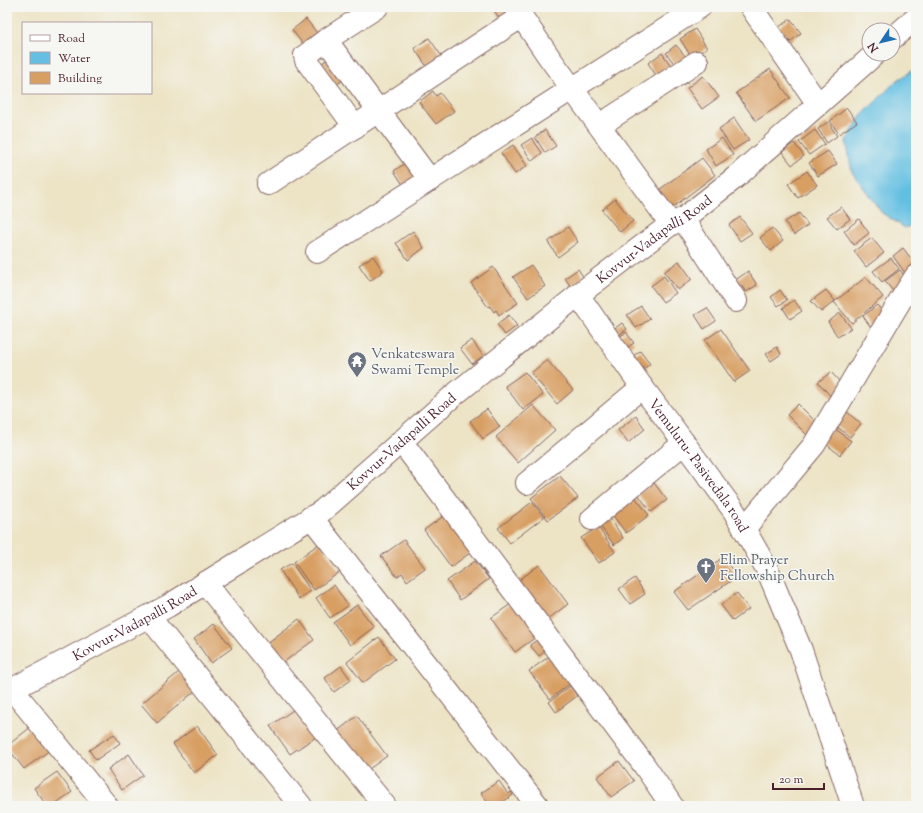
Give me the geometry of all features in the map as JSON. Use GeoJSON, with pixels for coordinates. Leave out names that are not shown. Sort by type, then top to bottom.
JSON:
{"type":"FeatureCollection","features":[{"type":"Feature","properties":{"kind":"street"},"geometry":{"type":"LineString","coordinates":[[355,127],[306,60],[305,56],[326,40],[377,7]]}},
{"type":"Feature","properties":{"kind":"street"},"geometry":{"type":"LineString","coordinates":[[317,252],[700,7]]}},
{"type":"Feature","properties":{"kind":"street"},"geometry":{"type":"LineString","coordinates":[[751,7],[818,104]]}},
{"type":"Feature","properties":{"kind":"street"},"geometry":{"type":"LineString","coordinates":[[268,184],[379,111],[518,12],[572,88],[677,221],[736,301]]}},
{"type":"Feature","properties":{"kind":"street"},"geometry":{"type":"LineString","coordinates":[[901,31],[916,18]]}},
{"type":"Feature","properties":{"kind":"street"},"geometry":{"type":"LineString","coordinates":[[326,40],[430,180]]}},
{"type":"Feature","properties":{"kind":"street"},"geometry":{"type":"LineString","coordinates":[[600,125],[697,62]]}},
{"type":"Feature","properties":{"kind":"street","name":"Kovvur-Vadapalli Road"},"geometry":{"type":"LineString","coordinates":[[9,691],[168,606],[322,511],[454,394],[578,295],[736,177],[866,62]]}},
{"type":"Feature","properties":{"kind":"street"},"geometry":{"type":"LineString","coordinates":[[744,529],[814,445],[916,276]]}},
{"type":"Feature","properties":{"kind":"street","name":"Vemuluru- Pasivedala road"},"geometry":{"type":"LineString","coordinates":[[578,295],[642,387],[734,511],[767,569],[801,650],[853,806]]}},
{"type":"Feature","properties":{"kind":"street"},"geometry":{"type":"LineString","coordinates":[[527,483],[642,387]]}},
{"type":"Feature","properties":{"kind":"street"},"geometry":{"type":"LineString","coordinates":[[401,441],[644,765],[672,806]]}},
{"type":"Feature","properties":{"kind":"street"},"geometry":{"type":"LineString","coordinates":[[592,518],[684,443]]}},
{"type":"Feature","properties":{"kind":"street"},"geometry":{"type":"LineString","coordinates":[[311,517],[538,806]]}},
{"type":"Feature","properties":{"kind":"street"},"geometry":{"type":"LineString","coordinates":[[205,583],[385,806]]}},
{"type":"Feature","properties":{"kind":"street"},"geometry":{"type":"LineString","coordinates":[[148,617],[301,806]]}},
{"type":"Feature","properties":{"kind":"street"},"geometry":{"type":"LineString","coordinates":[[9,691],[107,806]]}},
{"type":"Feature","properties":{"kind":"water"},"geometry":{"type":"Polygon","coordinates":[[[916,68],[916,224],[905,228],[882,213],[852,172],[846,141],[861,116],[895,82],[916,68]]]}},
{"type":"Feature","properties":{"kind":"building"},"geometry":{"type":"Polygon","coordinates":[[[492,7],[506,7],[512,16],[502,23],[492,7]]]}},
{"type":"Feature","properties":{"kind":"building"},"geometry":{"type":"Polygon","coordinates":[[[306,19],[320,37],[306,48],[292,30],[306,19]]]}},
{"type":"Feature","properties":{"kind":"building"},"geometry":{"type":"Polygon","coordinates":[[[790,19],[801,33],[790,42],[784,34],[779,38],[774,31],[790,19]]]}},
{"type":"Feature","properties":{"kind":"building"},"geometry":{"type":"Polygon","coordinates":[[[695,29],[707,48],[692,58],[680,39],[695,29]]]}},
{"type":"Feature","properties":{"kind":"building"},"geometry":{"type":"Polygon","coordinates":[[[429,38],[445,61],[430,71],[414,48],[429,38]]]}},
{"type":"Feature","properties":{"kind":"building"},"geometry":{"type":"Polygon","coordinates":[[[676,45],[687,58],[676,66],[666,53],[676,45]]]}},
{"type":"Feature","properties":{"kind":"building"},"geometry":{"type":"Polygon","coordinates":[[[662,53],[674,70],[659,80],[648,63],[662,53]]]}},
{"type":"Feature","properties":{"kind":"building"},"geometry":{"type":"Polygon","coordinates":[[[332,56],[347,77],[333,87],[318,66],[332,56]]]}},
{"type":"Feature","properties":{"kind":"building"},"geometry":{"type":"Polygon","coordinates":[[[770,69],[790,98],[756,121],[736,93],[770,69]]]}},
{"type":"Feature","properties":{"kind":"building"},"geometry":{"type":"Polygon","coordinates":[[[703,76],[719,97],[702,109],[687,88],[703,76]]]}},
{"type":"Feature","properties":{"kind":"building"},"geometry":{"type":"Polygon","coordinates":[[[433,91],[436,96],[440,93],[454,111],[436,124],[419,102],[433,91]]]}},
{"type":"Feature","properties":{"kind":"building"},"geometry":{"type":"Polygon","coordinates":[[[847,108],[857,122],[839,134],[830,121],[847,108]]]}},
{"type":"Feature","properties":{"kind":"building"},"geometry":{"type":"Polygon","coordinates":[[[734,118],[749,140],[733,150],[719,129],[734,118]]]}},
{"type":"Feature","properties":{"kind":"building"},"geometry":{"type":"Polygon","coordinates":[[[828,122],[837,136],[827,143],[818,129],[828,122]]]}},
{"type":"Feature","properties":{"kind":"building"},"geometry":{"type":"Polygon","coordinates":[[[545,130],[556,146],[545,153],[535,137],[545,130]]]}},
{"type":"Feature","properties":{"kind":"building"},"geometry":{"type":"Polygon","coordinates":[[[815,130],[825,144],[809,155],[799,142],[815,130]]]}},
{"type":"Feature","properties":{"kind":"building"},"geometry":{"type":"Polygon","coordinates":[[[532,138],[542,153],[532,161],[521,145],[532,138]]]}},
{"type":"Feature","properties":{"kind":"building"},"geometry":{"type":"Polygon","coordinates":[[[722,138],[733,155],[716,166],[706,149],[722,138]]]}},
{"type":"Feature","properties":{"kind":"building"},"geometry":{"type":"Polygon","coordinates":[[[794,143],[804,156],[792,165],[782,152],[794,143]]]}},
{"type":"Feature","properties":{"kind":"building"},"geometry":{"type":"Polygon","coordinates":[[[513,145],[527,166],[515,174],[501,153],[513,145]]]}},
{"type":"Feature","properties":{"kind":"building"},"geometry":{"type":"Polygon","coordinates":[[[828,151],[837,164],[818,176],[809,163],[828,151]]]}},
{"type":"Feature","properties":{"kind":"building"},"geometry":{"type":"Polygon","coordinates":[[[702,158],[715,175],[668,211],[655,193],[702,158]]]}},
{"type":"Feature","properties":{"kind":"building"},"geometry":{"type":"Polygon","coordinates":[[[407,162],[417,177],[404,186],[394,171],[407,162]]]}},
{"type":"Feature","properties":{"kind":"building"},"geometry":{"type":"Polygon","coordinates":[[[807,171],[817,185],[798,198],[788,184],[807,171]]]}},
{"type":"Feature","properties":{"kind":"building"},"geometry":{"type":"Polygon","coordinates":[[[615,199],[633,221],[620,232],[602,210],[615,199]]]}},
{"type":"Feature","properties":{"kind":"building"},"geometry":{"type":"Polygon","coordinates":[[[841,207],[850,219],[837,229],[827,217],[841,207]]]}},
{"type":"Feature","properties":{"kind":"building"},"geometry":{"type":"Polygon","coordinates":[[[799,213],[808,225],[794,235],[785,222],[799,213]]]}},
{"type":"Feature","properties":{"kind":"building"},"geometry":{"type":"Polygon","coordinates":[[[740,217],[752,233],[740,241],[729,225],[740,217]]]}},
{"type":"Feature","properties":{"kind":"building"},"geometry":{"type":"Polygon","coordinates":[[[859,219],[869,233],[854,245],[844,231],[859,219]]]}},
{"type":"Feature","properties":{"kind":"building"},"geometry":{"type":"Polygon","coordinates":[[[568,227],[578,242],[558,257],[548,242],[568,227]]]}},
{"type":"Feature","properties":{"kind":"building"},"geometry":{"type":"Polygon","coordinates":[[[772,228],[783,241],[771,251],[760,238],[772,228]]]}},
{"type":"Feature","properties":{"kind":"building"},"geometry":{"type":"Polygon","coordinates":[[[413,231],[424,248],[408,260],[396,243],[413,231]]]}},
{"type":"Feature","properties":{"kind":"building"},"geometry":{"type":"Polygon","coordinates":[[[872,238],[884,253],[866,267],[854,251],[872,238]]]}},
{"type":"Feature","properties":{"kind":"building"},"geometry":{"type":"Polygon","coordinates":[[[903,248],[916,265],[905,273],[893,256],[903,248]]]}},
{"type":"Feature","properties":{"kind":"building"},"geometry":{"type":"Polygon","coordinates":[[[373,256],[383,271],[370,281],[359,265],[373,256]]]}},
{"type":"Feature","properties":{"kind":"building"},"geometry":{"type":"Polygon","coordinates":[[[891,258],[899,269],[882,282],[873,271],[891,258]]]}},
{"type":"Feature","properties":{"kind":"building"},"geometry":{"type":"Polygon","coordinates":[[[679,261],[692,279],[678,290],[664,272],[679,261]]]}},
{"type":"Feature","properties":{"kind":"building"},"geometry":{"type":"Polygon","coordinates":[[[531,265],[545,286],[528,298],[513,277],[531,265]]]}},
{"type":"Feature","properties":{"kind":"building"},"geometry":{"type":"Polygon","coordinates":[[[493,267],[518,303],[499,315],[496,310],[494,312],[490,306],[488,307],[471,283],[493,267]]]}},
{"type":"Feature","properties":{"kind":"building"},"geometry":{"type":"Polygon","coordinates":[[[578,269],[584,278],[571,287],[565,278],[578,269]]]}},
{"type":"Feature","properties":{"kind":"building"},"geometry":{"type":"Polygon","coordinates":[[[900,270],[908,281],[893,291],[885,281],[900,270]]]}},
{"type":"Feature","properties":{"kind":"building"},"geometry":{"type":"Polygon","coordinates":[[[748,271],[757,285],[746,292],[741,285],[737,288],[733,282],[748,271]]]}},
{"type":"Feature","properties":{"kind":"building"},"geometry":{"type":"Polygon","coordinates":[[[664,276],[676,293],[663,302],[651,286],[664,276]]]}},
{"type":"Feature","properties":{"kind":"building"},"geometry":{"type":"Polygon","coordinates":[[[866,277],[883,297],[852,323],[834,302],[866,277]]]}},
{"type":"Feature","properties":{"kind":"building"},"geometry":{"type":"Polygon","coordinates":[[[780,290],[787,300],[778,306],[771,297],[780,290]]]}},
{"type":"Feature","properties":{"kind":"building"},"geometry":{"type":"Polygon","coordinates":[[[826,290],[835,301],[821,312],[811,301],[826,290]]]}},
{"type":"Feature","properties":{"kind":"building"},"geometry":{"type":"Polygon","coordinates":[[[794,300],[802,311],[790,319],[783,308],[794,300]]]}},
{"type":"Feature","properties":{"kind":"building"},"geometry":{"type":"Polygon","coordinates":[[[877,305],[887,317],[872,329],[863,316],[877,305]]]}},
{"type":"Feature","properties":{"kind":"building"},"geometry":{"type":"Polygon","coordinates":[[[641,306],[650,319],[636,328],[627,315],[641,306]]]}},
{"type":"Feature","properties":{"kind":"building"},"geometry":{"type":"Polygon","coordinates":[[[707,308],[716,321],[704,329],[695,315],[707,308]]]}},
{"type":"Feature","properties":{"kind":"building"},"geometry":{"type":"Polygon","coordinates":[[[840,313],[851,328],[838,337],[828,322],[840,313]]]}},
{"type":"Feature","properties":{"kind":"building"},"geometry":{"type":"Polygon","coordinates":[[[509,315],[517,326],[505,335],[497,324],[509,315]]]}},
{"type":"Feature","properties":{"kind":"building"},"geometry":{"type":"Polygon","coordinates":[[[622,323],[627,329],[616,337],[611,331],[622,323]]]}},
{"type":"Feature","properties":{"kind":"building"},"geometry":{"type":"Polygon","coordinates":[[[721,329],[750,371],[734,382],[705,340],[721,329]]]}},
{"type":"Feature","properties":{"kind":"building"},"geometry":{"type":"Polygon","coordinates":[[[626,332],[634,343],[620,352],[612,342],[626,332]]]}},
{"type":"Feature","properties":{"kind":"building"},"geometry":{"type":"Polygon","coordinates":[[[472,340],[483,356],[472,364],[460,348],[472,340]]]}},
{"type":"Feature","properties":{"kind":"building"},"geometry":{"type":"Polygon","coordinates":[[[777,347],[781,354],[771,361],[766,354],[777,347]]]}},
{"type":"Feature","properties":{"kind":"building"},"geometry":{"type":"Polygon","coordinates":[[[640,351],[650,364],[635,376],[625,362],[640,351]]]}},
{"type":"Feature","properties":{"kind":"building"},"geometry":{"type":"Polygon","coordinates":[[[547,360],[573,390],[557,404],[531,373],[547,360]]]}},
{"type":"Feature","properties":{"kind":"building"},"geometry":{"type":"Polygon","coordinates":[[[525,372],[543,395],[523,410],[505,386],[525,372]]]}},
{"type":"Feature","properties":{"kind":"building"},"geometry":{"type":"Polygon","coordinates":[[[831,372],[846,389],[834,400],[818,382],[831,372]]]}},
{"type":"Feature","properties":{"kind":"building"},"geometry":{"type":"Polygon","coordinates":[[[798,404],[818,424],[807,435],[787,415],[798,404]]]}},
{"type":"Feature","properties":{"kind":"building"},"geometry":{"type":"Polygon","coordinates":[[[533,405],[555,430],[518,463],[496,437],[533,405]]]}},
{"type":"Feature","properties":{"kind":"building"},"geometry":{"type":"Polygon","coordinates":[[[487,409],[500,427],[483,439],[470,421],[487,409]]]}},
{"type":"Feature","properties":{"kind":"building"},"geometry":{"type":"Polygon","coordinates":[[[846,411],[861,424],[850,437],[835,425],[846,411]]]}},
{"type":"Feature","properties":{"kind":"building"},"geometry":{"type":"Polygon","coordinates":[[[636,416],[645,429],[628,443],[618,430],[636,416]]]}},
{"type":"Feature","properties":{"kind":"building"},"geometry":{"type":"Polygon","coordinates":[[[833,427],[851,441],[840,455],[822,441],[833,427]]]}},
{"type":"Feature","properties":{"kind":"building"},"geometry":{"type":"Polygon","coordinates":[[[560,476],[578,498],[548,520],[531,498],[560,476]]]}},
{"type":"Feature","properties":{"kind":"building"},"geometry":{"type":"Polygon","coordinates":[[[654,483],[667,500],[651,512],[638,494],[654,483]]]}},
{"type":"Feature","properties":{"kind":"building"},"geometry":{"type":"Polygon","coordinates":[[[634,496],[649,515],[626,533],[611,513],[634,496]]]}},
{"type":"Feature","properties":{"kind":"building"},"geometry":{"type":"Polygon","coordinates":[[[532,502],[544,517],[510,543],[498,528],[532,502]]]}},
{"type":"Feature","properties":{"kind":"building"},"geometry":{"type":"Polygon","coordinates":[[[445,515],[471,552],[451,567],[424,530],[445,515]]]}},
{"type":"Feature","properties":{"kind":"building"},"geometry":{"type":"Polygon","coordinates":[[[610,518],[623,538],[614,545],[600,526],[610,518]]]}},
{"type":"Feature","properties":{"kind":"building"},"geometry":{"type":"Polygon","coordinates":[[[598,527],[615,552],[599,563],[581,538],[598,527]]]}},
{"type":"Feature","properties":{"kind":"building"},"geometry":{"type":"Polygon","coordinates":[[[404,540],[425,568],[407,581],[402,573],[397,577],[381,556],[404,540]]]}},
{"type":"Feature","properties":{"kind":"building"},"geometry":{"type":"Polygon","coordinates":[[[320,543],[340,572],[314,590],[294,562],[320,543]]]}},
{"type":"Feature","properties":{"kind":"building","name":"Elim Prayer Fellowship Church"},"geometry":{"type":"Polygon","coordinates":[[[722,558],[738,576],[688,610],[674,592],[722,558]]]}},
{"type":"Feature","properties":{"kind":"building"},"geometry":{"type":"Polygon","coordinates":[[[475,561],[489,579],[460,600],[447,581],[475,561]]]}},
{"type":"Feature","properties":{"kind":"building"},"geometry":{"type":"Polygon","coordinates":[[[292,563],[311,591],[299,599],[280,570],[292,563]]]}},
{"type":"Feature","properties":{"kind":"building"},"geometry":{"type":"Polygon","coordinates":[[[539,565],[568,604],[544,622],[514,584],[539,565]]]}},
{"type":"Feature","properties":{"kind":"building"},"geometry":{"type":"Polygon","coordinates":[[[635,578],[645,594],[630,604],[619,589],[635,578]]]}},
{"type":"Feature","properties":{"kind":"building"},"geometry":{"type":"Polygon","coordinates":[[[334,585],[348,606],[330,618],[316,598],[334,585]]]}},
{"type":"Feature","properties":{"kind":"building"},"geometry":{"type":"Polygon","coordinates":[[[737,593],[749,609],[733,621],[721,605],[737,593]]]}},
{"type":"Feature","properties":{"kind":"building"},"geometry":{"type":"Polygon","coordinates":[[[515,601],[539,635],[515,652],[491,618],[515,601]]]}},
{"type":"Feature","properties":{"kind":"building"},"geometry":{"type":"Polygon","coordinates":[[[357,605],[374,627],[350,645],[333,622],[357,605]]]}},
{"type":"Feature","properties":{"kind":"building"},"geometry":{"type":"Polygon","coordinates":[[[299,619],[314,640],[277,667],[262,647],[299,619]]]}},
{"type":"Feature","properties":{"kind":"building"},"geometry":{"type":"Polygon","coordinates":[[[214,624],[232,648],[211,663],[194,639],[214,624]]]}},
{"type":"Feature","properties":{"kind":"building"},"geometry":{"type":"Polygon","coordinates":[[[379,637],[395,659],[363,683],[347,662],[379,637]]]}},
{"type":"Feature","properties":{"kind":"building"},"geometry":{"type":"Polygon","coordinates":[[[540,638],[548,649],[539,656],[530,645],[540,638]]]}},
{"type":"Feature","properties":{"kind":"building"},"geometry":{"type":"Polygon","coordinates":[[[551,655],[571,683],[550,699],[529,671],[551,655]]]}},
{"type":"Feature","properties":{"kind":"building"},"geometry":{"type":"Polygon","coordinates":[[[341,666],[351,680],[334,692],[325,678],[341,666]]]}},
{"type":"Feature","properties":{"kind":"building"},"geometry":{"type":"Polygon","coordinates":[[[179,672],[195,691],[157,723],[141,704],[179,672]]]}},
{"type":"Feature","properties":{"kind":"building"},"geometry":{"type":"Polygon","coordinates":[[[570,686],[577,696],[556,712],[549,702],[570,686]]]}},
{"type":"Feature","properties":{"kind":"building"},"geometry":{"type":"Polygon","coordinates":[[[296,708],[316,737],[290,754],[270,726],[296,708]]]}},
{"type":"Feature","properties":{"kind":"building"},"geometry":{"type":"Polygon","coordinates":[[[357,716],[387,756],[362,774],[332,735],[357,716]]]}},
{"type":"Feature","properties":{"kind":"building"},"geometry":{"type":"Polygon","coordinates":[[[32,726],[50,750],[24,769],[7,746],[32,726]]]}},
{"type":"Feature","properties":{"kind":"building"},"geometry":{"type":"Polygon","coordinates":[[[197,726],[218,755],[194,773],[173,744],[197,726]]]}},
{"type":"Feature","properties":{"kind":"building"},"geometry":{"type":"Polygon","coordinates":[[[114,734],[120,743],[96,760],[89,750],[114,734]]]}},
{"type":"Feature","properties":{"kind":"building"},"geometry":{"type":"Polygon","coordinates":[[[129,754],[143,775],[122,790],[108,769],[129,754]]]}},
{"type":"Feature","properties":{"kind":"building"},"geometry":{"type":"Polygon","coordinates":[[[619,761],[634,781],[611,797],[597,777],[619,761]]]}},
{"type":"Feature","properties":{"kind":"building"},"geometry":{"type":"Polygon","coordinates":[[[57,772],[72,792],[52,806],[47,806],[34,788],[57,772]]]}},
{"type":"Feature","properties":{"kind":"building"},"geometry":{"type":"Polygon","coordinates":[[[499,781],[508,794],[511,792],[513,795],[497,806],[490,806],[481,793],[499,781]]]}},
{"type":"Feature","properties":{"kind":"place","name":"Venkateswara Swami Temple"},"geometry":{"type":"Point","coordinates":[357,378]}},
{"type":"Feature","properties":{"kind":"place","name":"Elim Prayer Fellowship Church"},"geometry":{"type":"Point","coordinates":[706,584]}}]}
